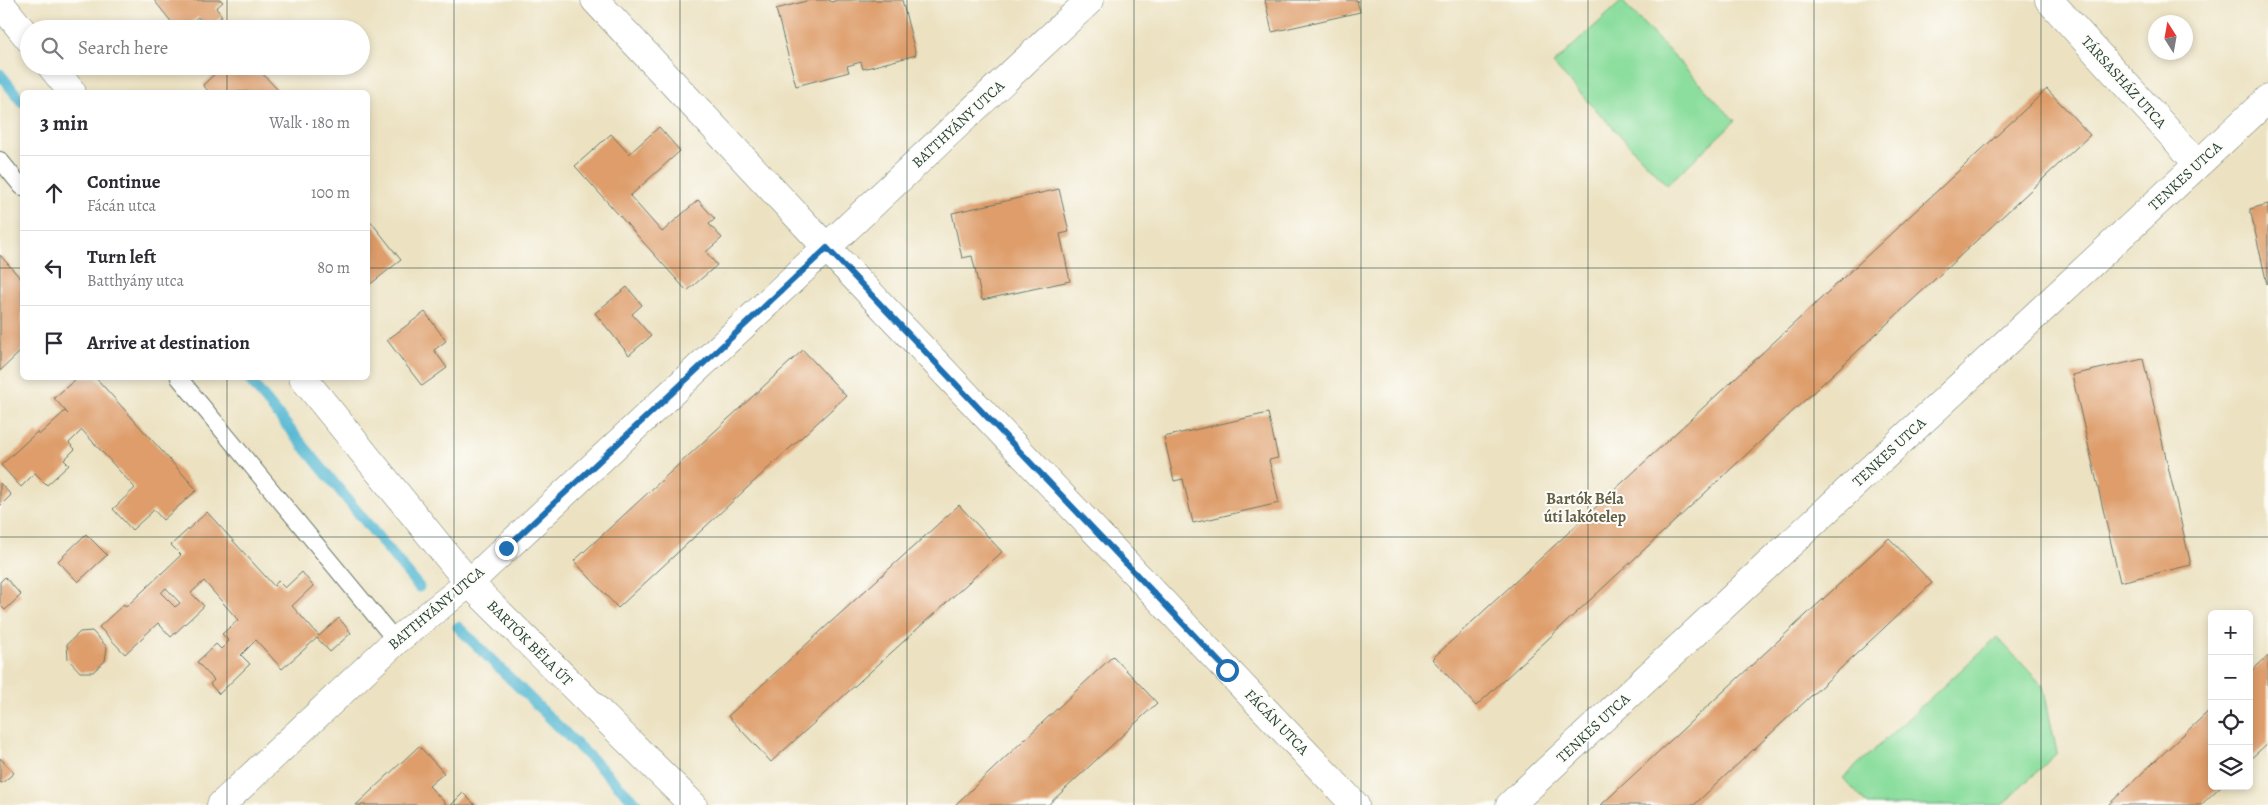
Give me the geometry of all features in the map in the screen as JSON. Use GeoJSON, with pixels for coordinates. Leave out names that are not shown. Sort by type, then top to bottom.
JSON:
{"type":"FeatureCollection","features":[{"type":"Feature","properties":{"kind":"street"},"geometry":{"type":"LineString","coordinates":[[595,0],[827,248]]}},
{"type":"Feature","properties":{"kind":"street","name":"BATTHYÁNY UTCA"},"geometry":{"type":"LineString","coordinates":[[221,805],[396,641],[468,582],[1090,0]]}},
{"type":"Feature","properties":{"kind":"street","name":"TÁRSASHÁZ UTCA"},"geometry":{"type":"LineString","coordinates":[[2049,0],[2198,164]]}},
{"type":"Feature","properties":{"kind":"street"},"geometry":{"type":"LineString","coordinates":[[0,3],[20,28]]}},
{"type":"Feature","properties":{"kind":"street"},"geometry":{"type":"LineString","coordinates":[[58,75],[70,90]]}},
{"type":"Feature","properties":{"kind":"street","name":"TENKES UTCA"},"geometry":{"type":"LineString","coordinates":[[1510,805],[2268,99]]}},
{"type":"Feature","properties":{"kind":"street","name":"FÁCÁN UTCA"},"geometry":{"type":"LineString","coordinates":[[827,248],[1355,805]]}},
{"type":"Feature","properties":{"kind":"street","name":"BARTÓK BÉLA ÚT"},"geometry":{"type":"LineString","coordinates":[[305,380],[468,582],[694,805]]}},
{"type":"Feature","properties":{"kind":"lane"},"geometry":{"type":"LineString","coordinates":[[0,160],[20,185]]}},
{"type":"Feature","properties":{"kind":"lane"},"geometry":{"type":"LineString","coordinates":[[181,380],[396,641]]}},
{"type":"Feature","properties":{"kind":"green space"},"geometry":{"type":"Polygon","coordinates":[[[1622,1],[1735,121],[1667,185],[1553,64],[1622,1]]]}},
{"type":"Feature","properties":{"kind":"green space"},"geometry":{"type":"Polygon","coordinates":[[[1997,637],[2043,686],[2057,753],[2002,805],[1868,805],[1843,778],[1997,637]]]}},
{"type":"Feature","properties":{"kind":"building"},"geometry":{"type":"Polygon","coordinates":[[[154,0],[221,0],[223,2],[216,8],[222,16],[217,20],[201,20],[198,17],[194,20],[170,20],[154,0]]]}},
{"type":"Feature","properties":{"kind":"building"},"geometry":{"type":"Polygon","coordinates":[[[810,0],[830,0],[831,2],[837,0],[902,0],[916,55],[863,69],[861,62],[847,66],[849,72],[796,86],[776,9],[810,0]]]}},
{"type":"Feature","properties":{"kind":"building"},"geometry":{"type":"Polygon","coordinates":[[[1265,0],[1357,0],[1360,12],[1272,32],[1265,0]]]}},
{"type":"Feature","properties":{"kind":"building"},"geometry":{"type":"Polygon","coordinates":[[[214,75],[264,75],[278,90],[207,90],[203,85],[214,75]]]}},
{"type":"Feature","properties":{"kind":"building"},"geometry":{"type":"Polygon","coordinates":[[[2047,89],[2090,135],[1476,706],[1432,659],[2047,89]]]}},
{"type":"Feature","properties":{"kind":"building"},"geometry":{"type":"Polygon","coordinates":[[[659,127],[680,151],[630,196],[662,232],[698,200],[715,219],[709,224],[722,238],[706,252],[717,265],[687,291],[575,166],[611,134],[629,154],[659,127]]]}},
{"type":"Feature","properties":{"kind":"building"},"geometry":{"type":"Polygon","coordinates":[[[1059,189],[1069,232],[1060,234],[1070,281],[982,300],[972,256],[962,258],[952,213],[1059,189]]]}},
{"type":"Feature","properties":{"kind":"building"},"geometry":{"type":"Polygon","coordinates":[[[2268,204],[2268,284],[2267,284],[2250,209],[2268,204]]]}},
{"type":"Feature","properties":{"kind":"building"},"geometry":{"type":"Polygon","coordinates":[[[370,221],[401,260],[370,284],[370,221]]]}},
{"type":"Feature","properties":{"kind":"building"},"geometry":{"type":"Polygon","coordinates":[[[0,255],[20,278],[20,352],[0,371],[0,255]]]}},
{"type":"Feature","properties":{"kind":"building"},"geometry":{"type":"Polygon","coordinates":[[[627,287],[642,305],[632,314],[651,336],[629,355],[595,313],[627,287]]]}},
{"type":"Feature","properties":{"kind":"building"},"geometry":{"type":"Polygon","coordinates":[[[425,312],[446,341],[434,350],[447,368],[422,386],[387,340],[425,312]]]}},
{"type":"Feature","properties":{"kind":"building"},"geometry":{"type":"Polygon","coordinates":[[[803,350],[846,396],[618,608],[574,561],[803,350]]]}},
{"type":"Feature","properties":{"kind":"building"},"geometry":{"type":"Polygon","coordinates":[[[2143,359],[2191,565],[2120,582],[2072,375],[2143,359]]]}},
{"type":"Feature","properties":{"kind":"building"},"geometry":{"type":"Polygon","coordinates":[[[75,380],[98,380],[197,490],[163,520],[154,510],[132,530],[113,509],[135,488],[82,430],[69,443],[75,449],[64,460],[69,465],[47,485],[35,473],[21,487],[1,465],[37,432],[39,435],[65,411],[68,414],[54,398],[75,380]]]}},
{"type":"Feature","properties":{"kind":"building"},"geometry":{"type":"Polygon","coordinates":[[[1268,413],[1278,458],[1269,460],[1279,503],[1193,523],[1183,479],[1174,481],[1164,437],[1268,413]]]}},
{"type":"Feature","properties":{"kind":"building"},"geometry":{"type":"Polygon","coordinates":[[[0,483],[11,495],[0,506],[0,483]]]}},
{"type":"Feature","properties":{"kind":"building"},"geometry":{"type":"Polygon","coordinates":[[[959,505],[1002,552],[771,762],[728,716],[959,505]]]}},
{"type":"Feature","properties":{"kind":"building"},"geometry":{"type":"Polygon","coordinates":[[[207,512],[274,586],[278,581],[285,588],[302,572],[313,586],[292,606],[319,636],[339,618],[351,633],[330,652],[317,638],[282,669],[256,640],[241,655],[250,664],[219,694],[210,684],[214,680],[197,662],[216,644],[221,649],[229,641],[222,634],[238,620],[204,581],[191,593],[204,606],[171,637],[158,623],[125,654],[99,627],[124,604],[126,607],[181,555],[171,545],[207,512]],[[166,588],[161,593],[175,607],[180,603],[166,588]]]}},
{"type":"Feature","properties":{"kind":"building"},"geometry":{"type":"Polygon","coordinates":[[[86,534],[107,555],[78,582],[58,561],[86,534]]]}},
{"type":"Feature","properties":{"kind":"building"},"geometry":{"type":"Polygon","coordinates":[[[1889,538],[1932,583],[1694,805],[1601,805],[1889,538]]]}},
{"type":"Feature","properties":{"kind":"building"},"geometry":{"type":"Polygon","coordinates":[[[5,577],[21,595],[5,610],[0,605],[0,582],[5,577]]]}},
{"type":"Feature","properties":{"kind":"building"},"geometry":{"type":"Polygon","coordinates":[[[92,631],[107,647],[105,661],[93,672],[80,672],[68,659],[67,644],[80,632],[92,631]]]}},
{"type":"Feature","properties":{"kind":"building"},"geometry":{"type":"Polygon","coordinates":[[[1113,656],[1157,703],[1048,805],[955,805],[1113,656]]]}},
{"type":"Feature","properties":{"kind":"building"},"geometry":{"type":"Polygon","coordinates":[[[2268,656],[2268,743],[2253,756],[2253,700],[2253,669],[2268,656]]]}},
{"type":"Feature","properties":{"kind":"building"},"geometry":{"type":"Polygon","coordinates":[[[2208,712],[2208,790],[2217,790],[2201,805],[2108,805],[2208,712]]]}},
{"type":"Feature","properties":{"kind":"building"},"geometry":{"type":"Polygon","coordinates":[[[419,746],[444,773],[429,786],[447,805],[356,805],[419,746]]]}},
{"type":"Feature","properties":{"kind":"building"},"geometry":{"type":"Polygon","coordinates":[[[0,758],[14,773],[2,783],[0,782],[0,758]]]}},
{"type":"Feature","properties":{"kind":"building"},"geometry":{"type":"Polygon","coordinates":[[[463,793],[475,805],[451,805],[463,793]]]}},
{"type":"Feature","properties":{"kind":"waterway"},"geometry":{"type":"LineString","coordinates":[[0,74],[20,99]]}},
{"type":"Feature","properties":{"kind":"waterway"},"geometry":{"type":"LineString","coordinates":[[250,380],[419,587]]}},
{"type":"Feature","properties":{"kind":"waterway"},"geometry":{"type":"LineString","coordinates":[[458,627],[638,805]]}},
{"type":"Feature","properties":{"kind":"district","name":"Bartók Béla úti lakótelep"},"geometry":{"type":"Point","coordinates":[1585,508]}},
{"type":"Feature","properties":{"kind":"route"},"geometry":{"type":"LineString","coordinates":[[506,548],[827,248],[1227,670]]}}]}
